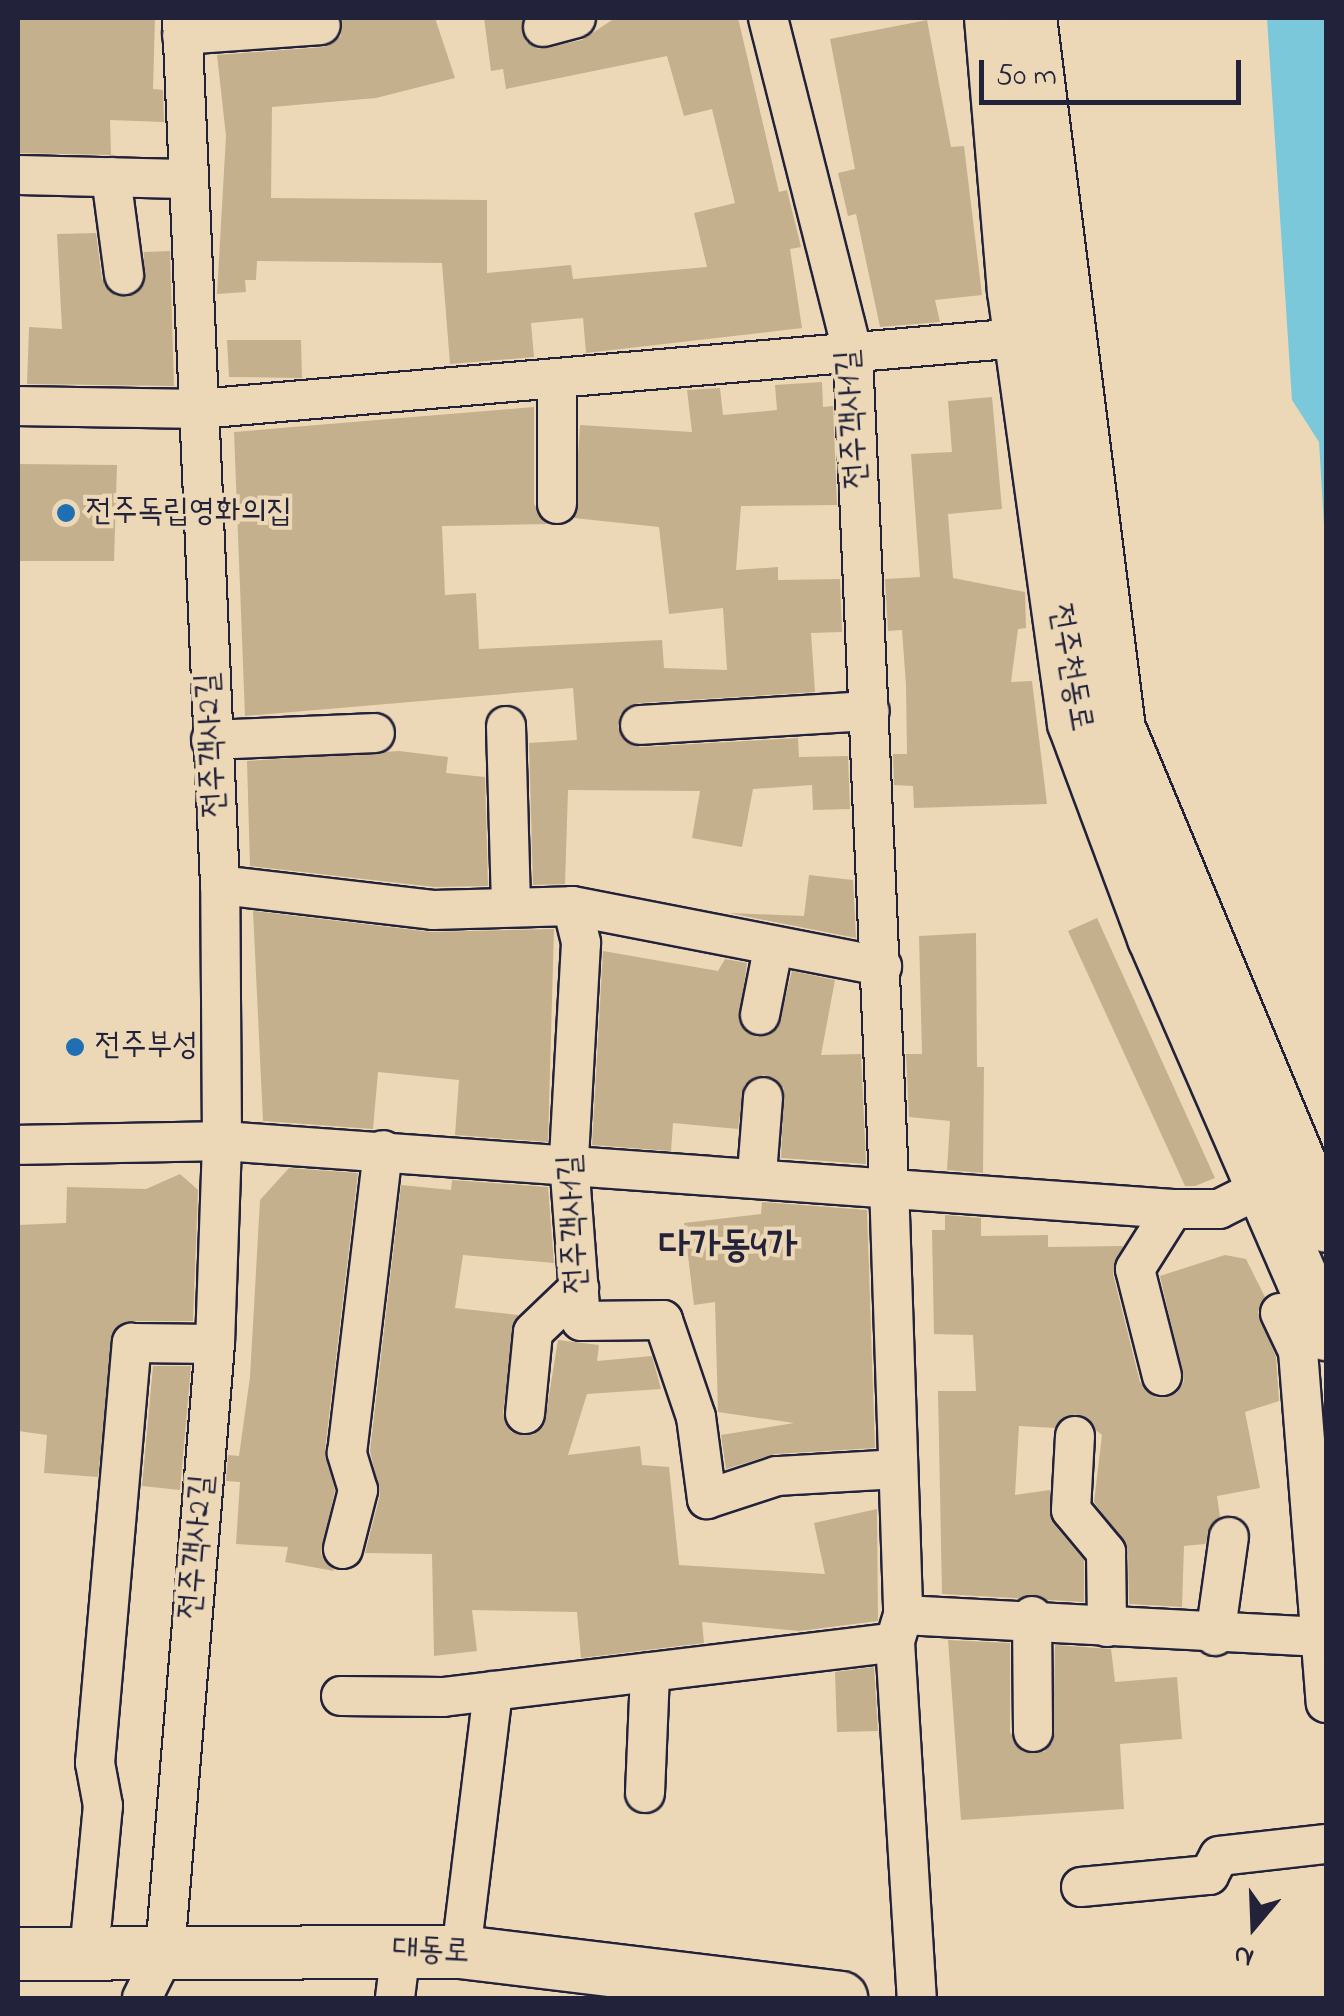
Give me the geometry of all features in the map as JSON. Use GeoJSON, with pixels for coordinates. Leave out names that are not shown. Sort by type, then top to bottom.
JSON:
{"type":"FeatureCollection","features":[{"type":"Feature","properties":{"kind":"street","name":"전주객사1길"},"geometry":{"type":"LineString","coordinates":[[768,18],[853,354],[882,966],[899,1628],[917,1998]]}},
{"type":"Feature","properties":{"kind":"street","name":"전주천동로"},"geometry":{"type":"LineString","coordinates":[[991,18],[1020,338],[1074,723],[1154,938],[1261,1188],[1304,1323]]}},
{"type":"Feature","properties":{"kind":"street","name":"전주천동로"},"geometry":{"type":"LineString","coordinates":[[1030,18],[1118,730],[1326,1226]]}},
{"type":"Feature","properties":{"kind":"street","name":"전주객사2길"},"geometry":{"type":"LineString","coordinates":[[165,1952],[215,1344],[222,1140],[220,884],[184,179],[182,26],[321,25]]}},
{"type":"Feature","properties":{"kind":"street"},"geometry":{"type":"LineString","coordinates":[[18,174],[184,179]]}},
{"type":"Feature","properties":{"kind":"street"},"geometry":{"type":"LineString","coordinates":[[111,177],[124,275]]}},
{"type":"Feature","properties":{"kind":"street"},"geometry":{"type":"LineString","coordinates":[[18,406],[198,409],[1020,338]]}},
{"type":"Feature","properties":{"kind":"street"},"geometry":{"type":"LineString","coordinates":[[556,504],[557,380]]}},
{"type":"Feature","properties":{"kind":"street"},"geometry":{"type":"LineString","coordinates":[[640,725],[870,711]]}},
{"type":"Feature","properties":{"kind":"street"},"geometry":{"type":"LineString","coordinates":[[506,726],[511,906]]}},
{"type":"Feature","properties":{"kind":"street"},"geometry":{"type":"LineString","coordinates":[[211,740],[376,732]]}},
{"type":"Feature","properties":{"kind":"street"},"geometry":{"type":"LineString","coordinates":[[220,884],[433,910],[572,906],[773,949],[882,966]]}},
{"type":"Feature","properties":{"kind":"street","name":"전주객사1길"},"geometry":{"type":"LineString","coordinates":[[572,906],[581,943],[569,1160],[580,1321],[663,1320],[696,1417],[707,1500],[777,1476],[897,1469]]}},
{"type":"Feature","properties":{"kind":"street"},"geometry":{"type":"LineString","coordinates":[[760,1015],[773,949]]}},
{"type":"Feature","properties":{"kind":"street"},"geometry":{"type":"LineString","coordinates":[[757,1174],[763,1096]]}},
{"type":"Feature","properties":{"kind":"street"},"geometry":{"type":"LineString","coordinates":[[18,1144],[222,1140],[569,1160],[1173,1209],[1219,1209],[1261,1188]]}},
{"type":"Feature","properties":{"kind":"street"},"geometry":{"type":"LineString","coordinates":[[343,1549],[358,1490],[347,1453],[383,1150]]}},
{"type":"Feature","properties":{"kind":"street"},"geometry":{"type":"LineString","coordinates":[[1162,1376],[1134,1270],[1173,1209]]}},
{"type":"Feature","properties":{"kind":"street"},"geometry":{"type":"LineString","coordinates":[[525,1414],[533,1332],[578,1288]]}},
{"type":"Feature","properties":{"kind":"street"},"geometry":{"type":"LineString","coordinates":[[1304,1323],[1298,1351],[1326,1703]]}},
{"type":"Feature","properties":{"kind":"street"},"geometry":{"type":"LineString","coordinates":[[89,1953],[103,1806],[95,1763],[132,1343],[215,1344]]}},
{"type":"Feature","properties":{"kind":"street"},"geometry":{"type":"LineString","coordinates":[[1074,1436],[1071,1510],[1106,1552],[1107,1627]]}},
{"type":"Feature","properties":{"kind":"street"},"geometry":{"type":"LineString","coordinates":[[1214,1636],[1229,1538]]}},
{"type":"Feature","properties":{"kind":"street"},"geometry":{"type":"LineString","coordinates":[[342,1696],[493,1691],[650,1672],[899,1628],[1032,1616],[1214,1636],[1323,1638]]}},
{"type":"Feature","properties":{"kind":"street"},"geometry":{"type":"LineString","coordinates":[[1032,1616],[1033,1732]]}},
{"type":"Feature","properties":{"kind":"street"},"geometry":{"type":"LineString","coordinates":[[645,1793],[650,1672]]}},
{"type":"Feature","properties":{"kind":"street"},"geometry":{"type":"LineString","coordinates":[[461,1952],[493,1691]]}},
{"type":"Feature","properties":{"kind":"street"},"geometry":{"type":"LineString","coordinates":[[1081,1887],[1209,1875],[1219,1856],[1326,1844]]}},
{"type":"Feature","properties":{"kind":"street"},"geometry":{"type":"LineString","coordinates":[[142,1998],[165,1952]]}},
{"type":"Feature","properties":{"kind":"street","name":"대동로"},"geometry":{"type":"LineString","coordinates":[[18,1954],[165,1952],[398,1974],[461,1952],[841,1998]]}},
{"type":"Feature","properties":{"kind":"water"},"geometry":{"type":"Polygon","coordinates":[[[1267,18],[1326,18],[1326,558],[1319,442],[1292,400],[1267,18]]]}},
{"type":"Feature","properties":{"kind":"building"},"geometry":{"type":"Polygon","coordinates":[[[18,18],[155,18],[153,89],[163,90],[164,122],[110,120],[111,155],[18,153],[18,18]]]}},
{"type":"Feature","properties":{"kind":"building"},"geometry":{"type":"Polygon","coordinates":[[[342,18],[435,18],[455,78],[376,98],[272,107],[271,198],[487,200],[487,273],[571,265],[573,279],[707,267],[694,213],[735,203],[712,109],[684,116],[667,56],[506,89],[503,69],[491,71],[484,18],[522,18],[525,41],[538,49],[582,40],[615,18],[738,18],[779,192],[787,190],[801,247],[790,249],[802,328],[586,353],[583,318],[531,323],[534,357],[450,364],[442,263],[257,261],[256,280],[245,280],[246,292],[217,294],[226,136],[217,55],[324,47],[341,36],[342,18]]]}},
{"type":"Feature","properties":{"kind":"building"},"geometry":{"type":"Polygon","coordinates":[[[927,20],[951,147],[964,146],[982,295],[935,300],[940,322],[880,327],[856,214],[848,216],[838,173],[855,169],[830,39],[927,20]]]}},
{"type":"Feature","properties":{"kind":"building"},"geometry":{"type":"Polygon","coordinates":[[[96,233],[102,279],[116,296],[144,284],[144,252],[170,251],[174,386],[27,384],[29,327],[62,329],[57,234],[96,233]]]}},
{"type":"Feature","properties":{"kind":"building"},"geometry":{"type":"Polygon","coordinates":[[[227,340],[301,340],[302,378],[229,377],[227,340]]]}},
{"type":"Feature","properties":{"kind":"building"},"geometry":{"type":"Polygon","coordinates":[[[822,382],[823,407],[833,406],[837,505],[741,506],[736,570],[778,567],[778,580],[840,579],[842,632],[811,633],[815,692],[639,703],[620,714],[618,727],[640,747],[798,738],[799,757],[848,756],[850,809],[813,810],[812,785],[753,789],[742,847],[692,838],[700,791],[568,790],[565,884],[533,885],[529,743],[577,740],[573,688],[245,716],[234,432],[534,407],[534,504],[548,524],[442,526],[445,595],[476,593],[479,649],[662,640],[664,668],[727,670],[723,608],[669,614],[659,527],[574,518],[580,425],[692,432],[687,390],[720,388],[723,415],[777,410],[775,385],[822,382]]]}},
{"type":"Feature","properties":{"kind":"building"},"geometry":{"type":"Polygon","coordinates":[[[992,397],[1002,509],[948,514],[953,578],[1025,592],[1026,628],[1018,629],[1011,682],[1032,681],[1047,804],[914,808],[913,786],[894,785],[893,754],[907,754],[906,685],[902,630],[888,631],[885,579],[920,577],[911,454],[952,452],[948,401],[992,397]]]}},
{"type":"Feature","properties":{"kind":"building","name":"전주독립영화의집"},"geometry":{"type":"Polygon","coordinates":[[[18,464],[117,465],[114,561],[18,561],[18,464]]]}},
{"type":"Feature","properties":{"kind":"building"},"geometry":{"type":"Polygon","coordinates":[[[399,751],[448,757],[446,773],[485,777],[488,886],[434,887],[250,866],[247,761],[399,751]]]}},
{"type":"Feature","properties":{"kind":"building"},"geometry":{"type":"Polygon","coordinates":[[[809,875],[853,880],[856,938],[729,913],[804,916],[809,875]]]}},
{"type":"Feature","properties":{"kind":"building"},"geometry":{"type":"Polygon","coordinates":[[[253,911],[431,932],[554,929],[548,1142],[455,1135],[459,1080],[378,1072],[373,1129],[263,1121],[253,911]]]}},
{"type":"Feature","properties":{"kind":"building"},"geometry":{"type":"Polygon","coordinates":[[[1097,918],[1215,1178],[1185,1186],[1068,931],[1097,918]]]}},
{"type":"Feature","properties":{"kind":"building"},"geometry":{"type":"Polygon","coordinates":[[[976,933],[977,1067],[984,1067],[983,1173],[947,1170],[950,1121],[909,1117],[906,1054],[922,1054],[919,936],[976,933]]]}},
{"type":"Feature","properties":{"kind":"building"},"geometry":{"type":"Polygon","coordinates":[[[603,951],[718,971],[725,959],[747,963],[739,1021],[757,1037],[777,1029],[792,971],[835,980],[821,1055],[861,1054],[866,1164],[781,1158],[784,1088],[764,1075],[744,1085],[738,1129],[673,1123],[671,1151],[592,1145],[603,951]]]}},
{"type":"Feature","properties":{"kind":"building"},"geometry":{"type":"Polygon","coordinates":[[[289,1168],[358,1173],[325,1450],[335,1490],[321,1554],[334,1571],[285,1562],[288,1547],[236,1544],[240,1482],[226,1481],[228,1455],[239,1456],[250,1377],[260,1200],[289,1168]]]}},
{"type":"Feature","properties":{"kind":"building"},"geometry":{"type":"Polygon","coordinates":[[[180,1174],[198,1190],[193,1321],[131,1321],[114,1330],[98,1477],[44,1473],[47,1435],[18,1431],[18,1225],[66,1223],[67,1187],[146,1189],[180,1174]]]}},
{"type":"Feature","properties":{"kind":"building"},"geometry":{"type":"Polygon","coordinates":[[[452,1180],[548,1187],[554,1263],[463,1255],[455,1308],[518,1315],[503,1412],[511,1432],[533,1435],[544,1426],[558,1340],[599,1345],[597,1361],[652,1356],[661,1389],[587,1394],[568,1455],[640,1446],[642,1465],[669,1467],[679,1565],[825,1574],[814,1523],[877,1509],[878,1621],[799,1631],[702,1622],[704,1643],[581,1658],[577,1612],[472,1610],[477,1651],[434,1656],[432,1554],[365,1553],[380,1495],[370,1451],[401,1185],[451,1190],[452,1180]]]}},
{"type":"Feature","properties":{"kind":"building"},"geometry":{"type":"Polygon","coordinates":[[[762,1202],[867,1210],[875,1448],[775,1454],[726,1469],[721,1435],[794,1423],[718,1412],[715,1302],[694,1305],[684,1223],[761,1214],[762,1202]]]}},
{"type":"Feature","properties":{"kind":"building"},"geometry":{"type":"Polygon","coordinates":[[[945,1215],[981,1218],[981,1236],[1048,1235],[1048,1247],[1123,1246],[1113,1274],[1140,1382],[1157,1398],[1177,1393],[1184,1381],[1160,1276],[1225,1255],[1246,1259],[1265,1297],[1258,1312],[1276,1357],[1279,1401],[1245,1412],[1260,1488],[1217,1496],[1220,1517],[1205,1544],[1184,1546],[1182,1607],[1129,1604],[1128,1550],[1094,1502],[1102,1435],[1075,1414],[1055,1428],[1019,1426],[1015,1495],[1050,1490],[1053,1523],[1084,1560],[1084,1602],[942,1594],[938,1391],[976,1391],[973,1335],[934,1334],[932,1230],[945,1230],[945,1215]]]}},
{"type":"Feature","properties":{"kind":"building"},"geometry":{"type":"Polygon","coordinates":[[[153,1366],[191,1366],[180,1490],[142,1486],[153,1366]]]}},
{"type":"Feature","properties":{"kind":"building"},"geometry":{"type":"Polygon","coordinates":[[[948,1640],[1010,1643],[1010,1732],[1023,1752],[1044,1752],[1053,1742],[1055,1645],[1111,1649],[1115,1682],[1177,1677],[1182,1739],[1120,1744],[1124,1809],[961,1820],[948,1640]]]}},
{"type":"Feature","properties":{"kind":"building"},"geometry":{"type":"Polygon","coordinates":[[[874,1667],[878,1731],[837,1732],[835,1672],[874,1667]]]}},
{"type":"Feature","properties":{"kind":"place","name":"전주독립영화의집"},"geometry":{"type":"Point","coordinates":[66,513]}},
{"type":"Feature","properties":{"kind":"place","name":"전주부성"},"geometry":{"type":"Point","coordinates":[75,1047]}},
{"type":"Feature","properties":{"kind":"district","name":"다가동4가"},"geometry":{"type":"Point","coordinates":[728,1248]}}]}
